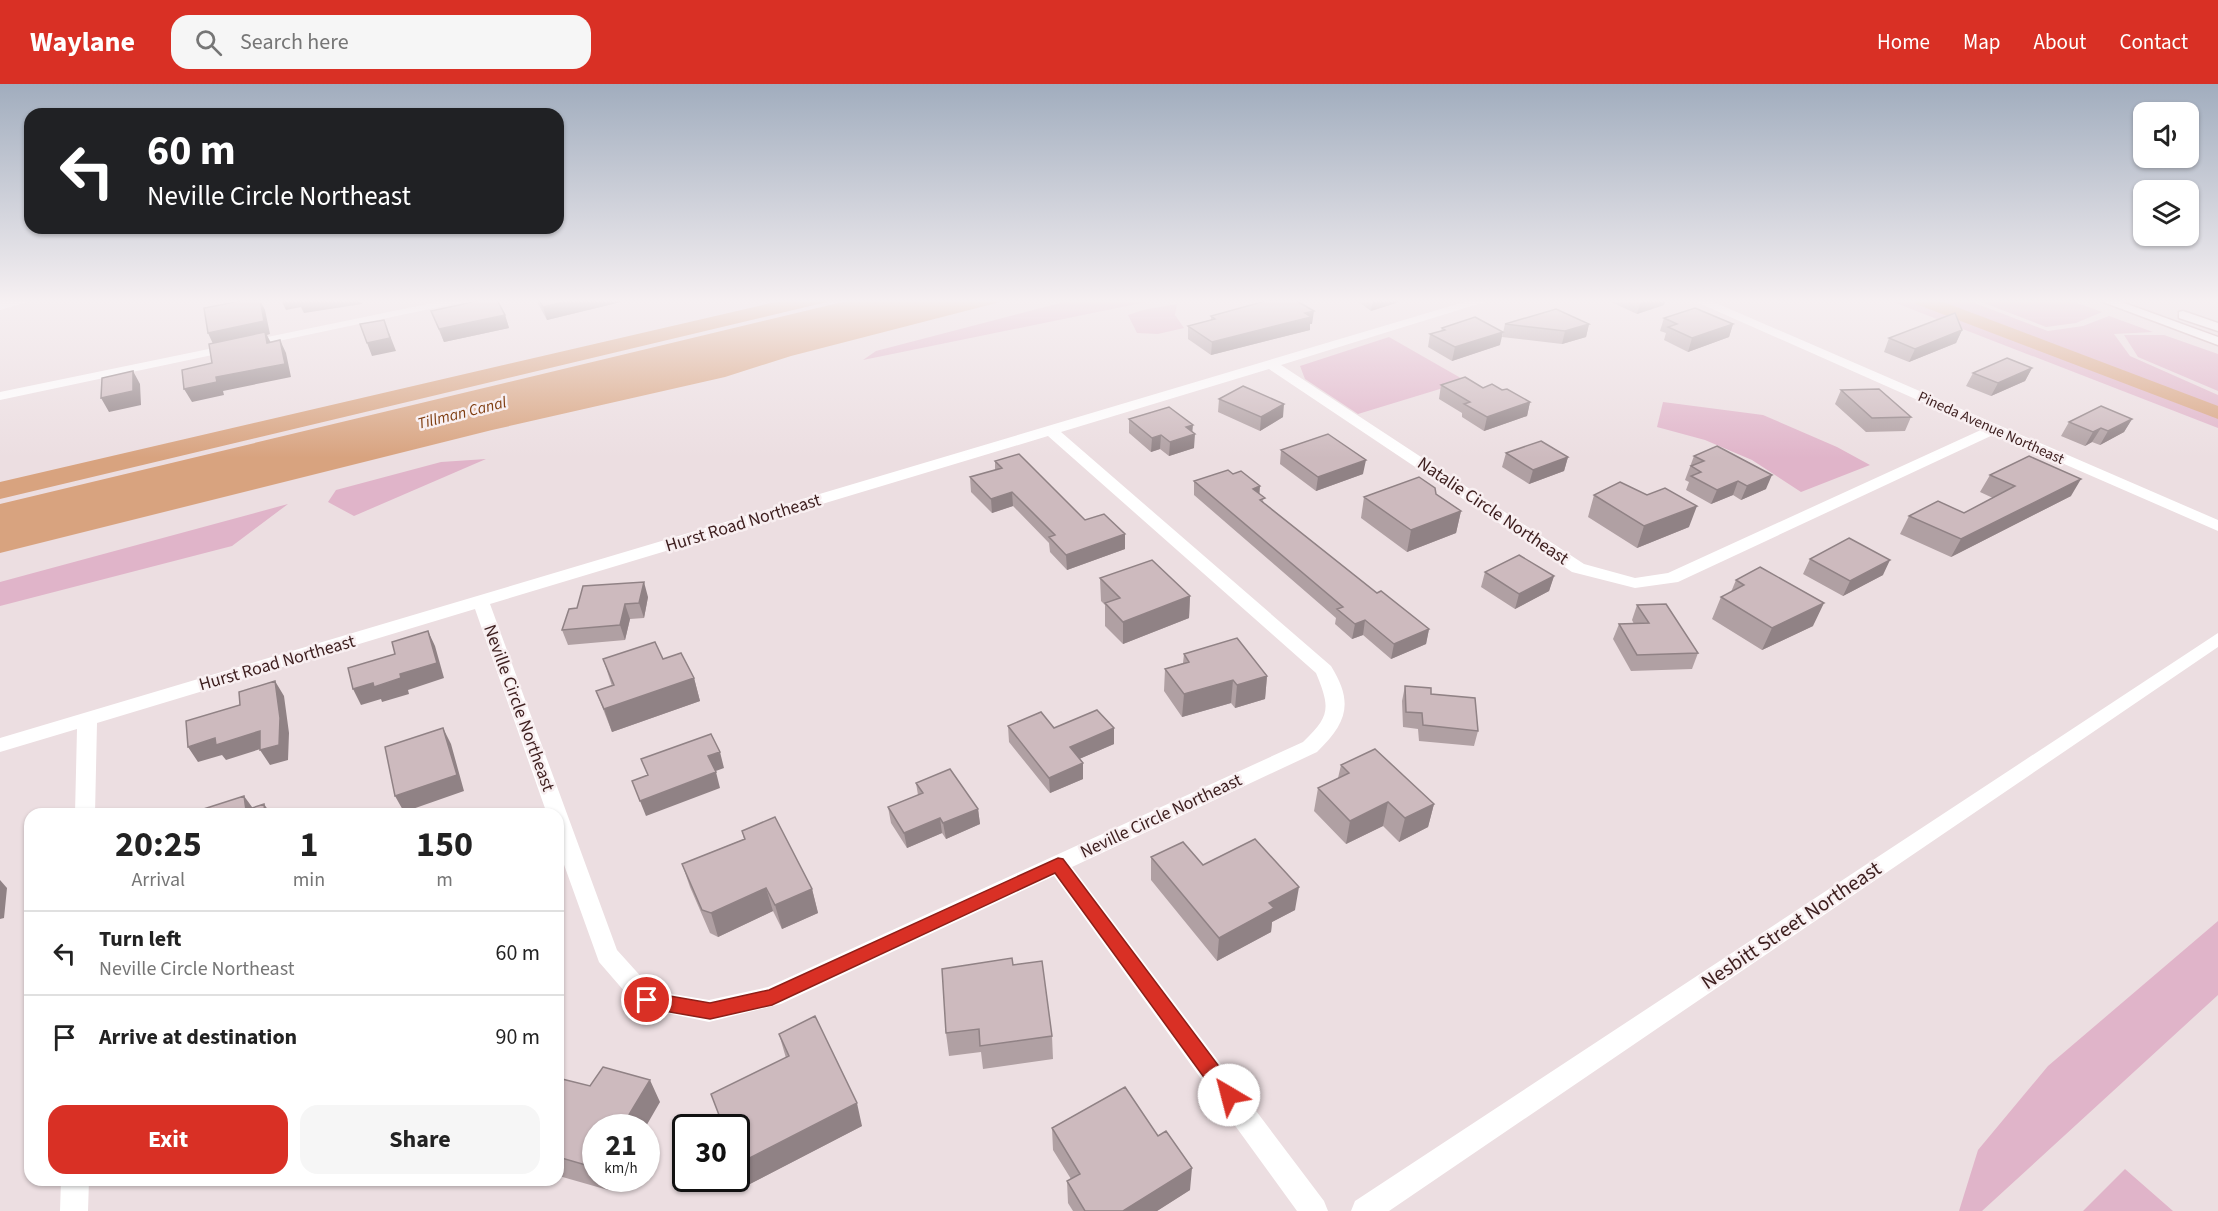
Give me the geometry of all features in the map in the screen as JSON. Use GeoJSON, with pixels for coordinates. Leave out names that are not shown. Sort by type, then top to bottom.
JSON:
{"type":"FeatureCollection","features":[{"type":"Feature","properties":{"kind":"street"},"geometry":{"type":"LineString","coordinates":[[0,396],[211,353]]}},
{"type":"Feature","properties":{"kind":"street","name":"Hurst Road Northeast"},"geometry":{"type":"LineString","coordinates":[[0,745],[1313,353]]}},
{"type":"Feature","properties":{"kind":"street","name":"Pineda Avenue Northeast"},"geometry":{"type":"LineString","coordinates":[[1819,353],[2218,526]]}},
{"type":"Feature","properties":{"kind":"street","name":"Natalie Circle Northeast"},"geometry":{"type":"LineString","coordinates":[[1272,365],[1578,568],[1635,582],[1672,578],[1994,429]]}},
{"type":"Feature","properties":{"kind":"street","name":"Neville Circle Northeast"},"geometry":{"type":"LineString","coordinates":[[564,835],[607,955],[647,1000],[710,1011],[772,997],[1310,747],[1331,729],[1338,703],[1324,670],[1050,430]]}},
{"type":"Feature","properties":{"kind":"street","name":"Neville Circle Northeast"},"geometry":{"type":"LineString","coordinates":[[481,602],[554,808]]}},
{"type":"Feature","properties":{"kind":"street","name":"Nesbitt Street Northeast"},"geometry":{"type":"LineString","coordinates":[[1365,1211],[2218,639]]}},
{"type":"Feature","properties":{"kind":"street"},"geometry":{"type":"LineString","coordinates":[[85,808],[87,719]]}},
{"type":"Feature","properties":{"kind":"street"},"geometry":{"type":"LineString","coordinates":[[1058,864],[1314,1211]]}},
{"type":"Feature","properties":{"kind":"street"},"geometry":{"type":"LineString","coordinates":[[74,1211],[75,1186]]}},
{"type":"Feature","properties":{"kind":"shaded area"},"geometry":{"type":"Polygon","coordinates":[[[874,353],[899,353],[863,360],[874,353]]]}},
{"type":"Feature","properties":{"kind":"shaded area"},"geometry":{"type":"Polygon","coordinates":[[[1341,353],[1416,353],[1466,381],[1358,414],[1305,379],[1300,366],[1341,353]]]}},
{"type":"Feature","properties":{"kind":"shaded area"},"geometry":{"type":"Polygon","coordinates":[[[2024,353],[2128,353],[2130,356],[2218,395],[2218,428],[2024,353]]]}},
{"type":"Feature","properties":{"kind":"shaded area"},"geometry":{"type":"Polygon","coordinates":[[[2135,353],[2218,354],[2218,391],[2138,357],[2135,353]]]}},
{"type":"Feature","properties":{"kind":"shaded area"},"geometry":{"type":"Polygon","coordinates":[[[1663,402],[1763,415],[1837,447],[1870,465],[1801,492],[1752,460],[1705,440],[1657,427],[1663,402]]]}},
{"type":"Feature","properties":{"kind":"shaded area"},"geometry":{"type":"Polygon","coordinates":[[[486,459],[354,516],[328,502],[336,490],[441,462],[486,459]]]}},
{"type":"Feature","properties":{"kind":"shaded area"},"geometry":{"type":"Polygon","coordinates":[[[288,504],[232,546],[0,606],[0,582],[288,504]]]}},
{"type":"Feature","properties":{"kind":"shaded area"},"geometry":{"type":"Polygon","coordinates":[[[2218,921],[2218,995],[1982,1211],[1959,1211],[1978,1150],[2048,1066],[2218,921]]]}},
{"type":"Feature","properties":{"kind":"shaded area"},"geometry":{"type":"Polygon","coordinates":[[[2125,1169],[2173,1211],[2083,1211],[2125,1169]]]}},
{"type":"Feature","properties":{"kind":"water"},"geometry":{"type":"Polygon","coordinates":[[[557,353],[614,353],[0,499],[0,482],[557,353]]]}},
{"type":"Feature","properties":{"kind":"water","name":"Tillman Canal"},"geometry":{"type":"Polygon","coordinates":[[[632,353],[804,353],[725,377],[492,430],[0,553],[0,504],[632,353]]]}},
{"type":"Feature","properties":{"kind":"building"},"geometry":{"type":"Polygon","coordinates":[[[210,353],[283,353],[285,364],[216,377],[217,382],[184,389],[182,370],[212,363],[210,353]]]}},
{"type":"Feature","properties":{"kind":"building"},"geometry":{"type":"Polygon","coordinates":[[[2007,358],[2032,368],[1998,383],[1973,373],[2007,358]]]}},
{"type":"Feature","properties":{"kind":"building"},"geometry":{"type":"Polygon","coordinates":[[[133,371],[133,391],[101,398],[102,378],[133,371]]]}},
{"type":"Feature","properties":{"kind":"building"},"geometry":{"type":"Polygon","coordinates":[[[1465,377],[1483,388],[1492,384],[1502,390],[1507,389],[1530,402],[1487,417],[1464,404],[1470,402],[1441,385],[1465,377]]]}},
{"type":"Feature","properties":{"kind":"building"},"geometry":{"type":"Polygon","coordinates":[[[1243,386],[1284,404],[1261,417],[1219,399],[1243,386]]]}},
{"type":"Feature","properties":{"kind":"building"},"geometry":{"type":"Polygon","coordinates":[[[1879,389],[1911,417],[1872,418],[1841,390],[1879,389]]]}},
{"type":"Feature","properties":{"kind":"building"},"geometry":{"type":"Polygon","coordinates":[[[2101,406],[2132,419],[2108,431],[2101,428],[2093,432],[2069,422],[2101,406]]]}},
{"type":"Feature","properties":{"kind":"building"},"geometry":{"type":"Polygon","coordinates":[[[1169,407],[1193,425],[1186,427],[1195,434],[1170,442],[1161,435],[1152,438],[1129,419],[1169,407]]]}},
{"type":"Feature","properties":{"kind":"building"},"geometry":{"type":"Polygon","coordinates":[[[1328,434],[1366,460],[1318,477],[1281,450],[1328,434]]]}},
{"type":"Feature","properties":{"kind":"building"},"geometry":{"type":"Polygon","coordinates":[[[1541,441],[1568,457],[1533,470],[1506,453],[1541,441]]]}},
{"type":"Feature","properties":{"kind":"building"},"geometry":{"type":"Polygon","coordinates":[[[1717,446],[1772,475],[1747,486],[1738,481],[1717,490],[1691,476],[1701,472],[1691,466],[1704,461],[1694,456],[1717,446]]]}},
{"type":"Feature","properties":{"kind":"building"},"geometry":{"type":"Polygon","coordinates":[[[1019,454],[1085,520],[1104,514],[1125,534],[1066,555],[1049,537],[1055,535],[1012,492],[991,499],[970,477],[1002,468],[995,461],[1019,454]]]}},
{"type":"Feature","properties":{"kind":"building"},"geometry":{"type":"Polygon","coordinates":[[[2029,456],[2081,479],[1961,539],[1909,516],[1938,501],[1964,513],[2015,486],[1990,475],[2029,456]]]}},
{"type":"Feature","properties":{"kind":"building"},"geometry":{"type":"Polygon","coordinates":[[[1228,470],[1233,474],[1241,471],[1260,486],[1253,489],[1265,498],[1260,500],[1377,593],[1381,591],[1429,629],[1394,644],[1365,620],[1355,624],[1337,609],[1343,607],[1194,481],[1228,470]]]}},
{"type":"Feature","properties":{"kind":"building"},"geometry":{"type":"Polygon","coordinates":[[[1419,477],[1435,488],[1436,494],[1461,511],[1411,530],[1364,497],[1419,477]]]}},
{"type":"Feature","properties":{"kind":"building"},"geometry":{"type":"Polygon","coordinates":[[[1620,482],[1647,495],[1665,488],[1697,506],[1644,526],[1594,495],[1620,482]]]}},
{"type":"Feature","properties":{"kind":"building"},"geometry":{"type":"Polygon","coordinates":[[[1849,538],[1890,560],[1850,581],[1810,559],[1849,538]]]}},
{"type":"Feature","properties":{"kind":"building"},"geometry":{"type":"Polygon","coordinates":[[[1519,555],[1554,576],[1519,594],[1485,572],[1519,555]]]}},
{"type":"Feature","properties":{"kind":"building"},"geometry":{"type":"Polygon","coordinates":[[[1152,560],[1190,596],[1123,622],[1105,603],[1120,598],[1100,578],[1152,560]]]}},
{"type":"Feature","properties":{"kind":"building"},"geometry":{"type":"Polygon","coordinates":[[[1760,567],[1824,603],[1772,628],[1721,597],[1744,585],[1736,580],[1760,567]]]}},
{"type":"Feature","properties":{"kind":"building"},"geometry":{"type":"Polygon","coordinates":[[[644,582],[639,603],[625,604],[620,625],[562,630],[569,609],[577,608],[583,586],[644,582]]]}},
{"type":"Feature","properties":{"kind":"building"},"geometry":{"type":"Polygon","coordinates":[[[1666,604],[1698,653],[1637,655],[1619,624],[1649,623],[1637,605],[1666,604]]]}},
{"type":"Feature","properties":{"kind":"building"},"geometry":{"type":"Polygon","coordinates":[[[428,631],[437,663],[400,674],[401,678],[374,687],[373,683],[353,689],[348,668],[395,654],[392,642],[428,631]]]}},
{"type":"Feature","properties":{"kind":"building"},"geometry":{"type":"Polygon","coordinates":[[[1237,638],[1267,676],[1237,685],[1233,680],[1184,694],[1165,669],[1189,662],[1184,654],[1237,638]]]}},
{"type":"Feature","properties":{"kind":"building"},"geometry":{"type":"Polygon","coordinates":[[[655,642],[663,659],[681,653],[694,678],[604,709],[596,691],[614,685],[603,659],[655,642]]]}},
{"type":"Feature","properties":{"kind":"building"},"geometry":{"type":"Polygon","coordinates":[[[275,681],[280,718],[279,745],[260,750],[260,731],[216,745],[215,738],[188,747],[186,721],[240,705],[239,692],[275,681]]]}},
{"type":"Feature","properties":{"kind":"building"},"geometry":{"type":"Polygon","coordinates":[[[1405,686],[1431,688],[1431,694],[1475,698],[1478,731],[1423,725],[1422,713],[1406,712],[1405,686]]]}},
{"type":"Feature","properties":{"kind":"building"},"geometry":{"type":"Polygon","coordinates":[[[1097,710],[1114,728],[1070,747],[1083,763],[1049,778],[1008,726],[1041,712],[1054,728],[1097,710]]]}},
{"type":"Feature","properties":{"kind":"building"},"geometry":{"type":"Polygon","coordinates":[[[443,728],[457,775],[395,796],[385,747],[443,728]]]}},
{"type":"Feature","properties":{"kind":"building"},"geometry":{"type":"Polygon","coordinates":[[[711,734],[720,752],[708,756],[716,772],[640,801],[632,781],[648,775],[641,759],[711,734]]]}},
{"type":"Feature","properties":{"kind":"building"},"geometry":{"type":"Polygon","coordinates":[[[1375,749],[1434,804],[1405,818],[1388,802],[1350,821],[1318,788],[1349,773],[1341,765],[1375,749]]]}},
{"type":"Feature","properties":{"kind":"building"},"geometry":{"type":"Polygon","coordinates":[[[950,769],[978,809],[943,823],[940,818],[904,833],[888,807],[923,793],[916,783],[950,769]]]}},
{"type":"Feature","properties":{"kind":"building"},"geometry":{"type":"Polygon","coordinates":[[[244,796],[246,808],[207,808],[244,796]]]}},
{"type":"Feature","properties":{"kind":"building"},"geometry":{"type":"Polygon","coordinates":[[[264,804],[264,808],[252,808],[264,804]]]}},
{"type":"Feature","properties":{"kind":"building"},"geometry":{"type":"Polygon","coordinates":[[[775,817],[812,889],[775,905],[766,888],[711,913],[702,910],[682,864],[745,839],[742,831],[775,817]]]}},
{"type":"Feature","properties":{"kind":"building"},"geometry":{"type":"Polygon","coordinates":[[[1255,839],[1299,887],[1269,903],[1274,908],[1219,938],[1151,857],[1183,842],[1203,865],[1255,839]]]}},
{"type":"Feature","properties":{"kind":"building"},"geometry":{"type":"Polygon","coordinates":[[[1012,958],[1013,965],[1042,961],[1052,1036],[980,1046],[979,1029],[946,1033],[942,969],[1012,958]]]}},
{"type":"Feature","properties":{"kind":"building"},"geometry":{"type":"Polygon","coordinates":[[[815,1016],[857,1103],[750,1158],[750,1114],[719,1114],[711,1094],[789,1056],[779,1034],[815,1016]]]}},
{"type":"Feature","properties":{"kind":"building"},"geometry":{"type":"Polygon","coordinates":[[[603,1067],[650,1080],[629,1114],[582,1114],[582,1164],[564,1159],[564,1080],[590,1086],[603,1067]]]}},
{"type":"Feature","properties":{"kind":"building"},"geometry":{"type":"Polygon","coordinates":[[[1125,1087],[1158,1136],[1166,1131],[1192,1168],[1123,1211],[1085,1211],[1067,1181],[1080,1174],[1052,1128],[1125,1087]]]}},
{"type":"Feature","properties":{"kind":"waterway"},"geometry":{"type":"LineString","coordinates":[[2060,353],[2218,413]]}},
{"type":"Feature","properties":{"kind":"route"},"geometry":{"type":"LineString","coordinates":[[647,1000],[710,1011],[772,997],[1058,864],[1229,1095]]}}]}
